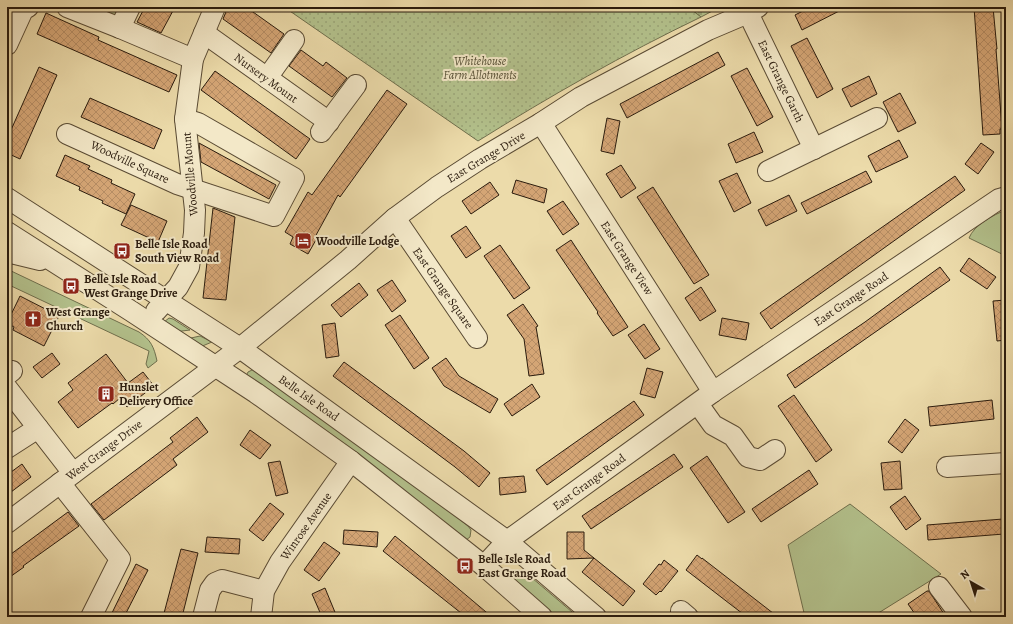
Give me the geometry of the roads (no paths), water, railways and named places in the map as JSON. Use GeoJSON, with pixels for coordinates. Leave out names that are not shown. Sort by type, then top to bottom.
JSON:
{"type":"FeatureCollection","features":[{"type":"Feature","properties":{"kind":"street"},"geometry":{"type":"LineString","coordinates":[[7,45],[23,10],[28,7]]}},
{"type":"Feature","properties":{"kind":"street"},"geometry":{"type":"LineString","coordinates":[[67,7],[193,60]]}},
{"type":"Feature","properties":{"kind":"street"},"geometry":{"type":"LineString","coordinates":[[120,28],[130,7]]}},
{"type":"Feature","properties":{"kind":"street","name":"Woodville Mount"},"geometry":{"type":"LineString","coordinates":[[147,322],[178,287],[189,267],[194,233],[195,210],[185,119],[193,60],[215,7]]}},
{"type":"Feature","properties":{"kind":"street","name":"East Grange Drive"},"geometry":{"type":"LineString","coordinates":[[240,348],[348,260],[395,218],[437,187],[581,97],[708,30],[753,10]]}},
{"type":"Feature","properties":{"kind":"street","name":"East Grange Garth"},"geometry":{"type":"LineString","coordinates":[[753,10],[814,148]]}},
{"type":"Feature","properties":{"kind":"street","name":"Nursery Mount"},"geometry":{"type":"LineString","coordinates":[[204,33],[267,78],[325,127],[356,85]]}},
{"type":"Feature","properties":{"kind":"street"},"geometry":{"type":"LineString","coordinates":[[267,78],[294,40]]}},
{"type":"Feature","properties":{"kind":"street"},"geometry":{"type":"LineString","coordinates":[[768,171],[877,118]]}},
{"type":"Feature","properties":{"kind":"street","name":"Woodville Square"},"geometry":{"type":"LineString","coordinates":[[67,134],[177,184],[274,216],[294,178],[198,123],[185,119]]}},
{"type":"Feature","properties":{"kind":"street","name":"East Grange View"},"geometry":{"type":"LineString","coordinates":[[541,123],[706,398]]}},
{"type":"Feature","properties":{"kind":"street","name":"East Grange Road"},"geometry":{"type":"LineString","coordinates":[[484,566],[507,541],[706,398],[999,199],[1006,196]]}},
{"type":"Feature","properties":{"kind":"street","name":"Belle Isle Road"},"geometry":{"type":"LineString","coordinates":[[7,198],[240,348],[507,541],[596,617]]}},
{"type":"Feature","properties":{"kind":"street","name":"East Grange Square"},"geometry":{"type":"LineString","coordinates":[[395,218],[477,338]]}},
{"type":"Feature","properties":{"kind":"street"},"geometry":{"type":"LineString","coordinates":[[7,232],[256,393],[351,462],[484,566],[542,617]]}},
{"type":"Feature","properties":{"kind":"street"},"geometry":{"type":"LineString","coordinates":[[7,252],[56,264]]}},
{"type":"Feature","properties":{"kind":"street","name":"West Grange Drive"},"geometry":{"type":"LineString","coordinates":[[7,523],[240,348]]}},
{"type":"Feature","properties":{"kind":"street"},"geometry":{"type":"LineString","coordinates":[[9,378],[67,478],[120,559],[90,617]]}},
{"type":"Feature","properties":{"kind":"street"},"geometry":{"type":"LineString","coordinates":[[706,398],[713,425],[733,436],[748,457],[760,460],[775,450]]}},
{"type":"Feature","properties":{"kind":"street"},"geometry":{"type":"LineString","coordinates":[[7,448],[38,428]]}},
{"type":"Feature","properties":{"kind":"street","name":"Winrose Avenue"},"geometry":{"type":"LineString","coordinates":[[261,617],[264,591],[280,562],[351,462]]}},
{"type":"Feature","properties":{"kind":"street"},"geometry":{"type":"LineString","coordinates":[[947,466],[1006,463]]}},
{"type":"Feature","properties":{"kind":"street"},"geometry":{"type":"LineString","coordinates":[[203,617],[210,590],[215,583],[222,580],[264,591]]}},
{"type":"Feature","properties":{"kind":"street"},"geometry":{"type":"LineString","coordinates":[[938,587],[962,617]]}},
{"type":"Feature","properties":{"kind":"place","name":"Woodville Lodge"},"geometry":{"type":"Point","coordinates":[303,241]}},
{"type":"Feature","properties":{"kind":"place","name":"Belle Isle Road South View Road"},"geometry":{"type":"Point","coordinates":[122,251]}},
{"type":"Feature","properties":{"kind":"place","name":"Belle Isle Road West Grange Drive"},"geometry":{"type":"Point","coordinates":[71,286]}},
{"type":"Feature","properties":{"kind":"place","name":"West Grange Church"},"geometry":{"type":"Point","coordinates":[33,319]}},
{"type":"Feature","properties":{"kind":"place","name":"Hunslet Delivery Office"},"geometry":{"type":"Point","coordinates":[106,394]}},
{"type":"Feature","properties":{"kind":"place","name":"Belle Isle Road East Grange Road"},"geometry":{"type":"Point","coordinates":[465,566]}},
{"type":"Feature","properties":{"kind":"park label","name":"Whitehouse Farm Allotments"},"geometry":{"type":"Point","coordinates":[480,68]}}]}
